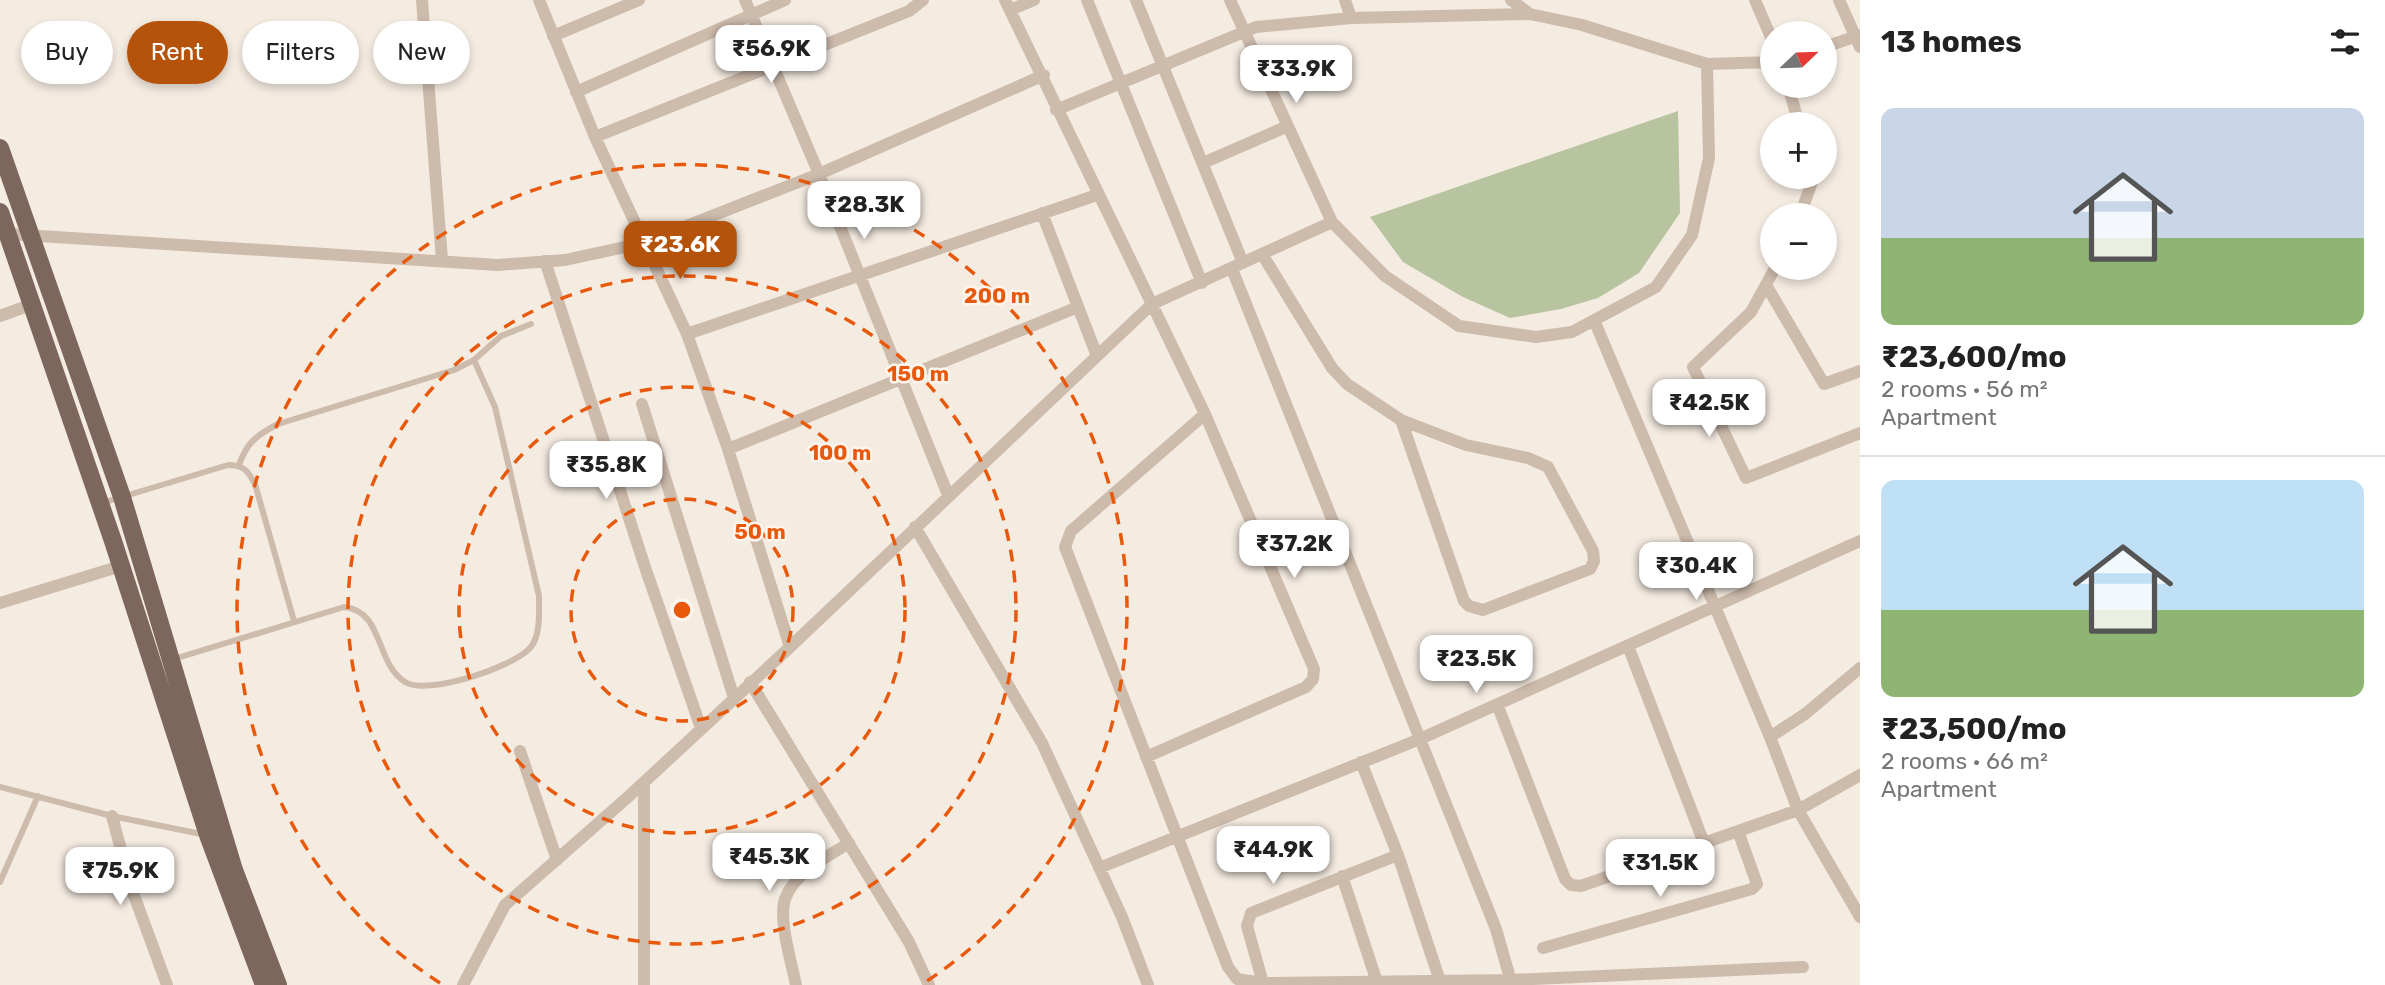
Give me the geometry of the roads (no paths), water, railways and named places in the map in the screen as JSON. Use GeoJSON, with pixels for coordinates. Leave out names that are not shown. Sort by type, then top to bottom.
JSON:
{"type":"FeatureCollection","features":[{"type":"Feature","properties":{"kind":"main road"},"geometry":{"type":"LineString","coordinates":[[0,148],[122,497],[234,870],[278,985]]}},
{"type":"Feature","properties":{"kind":"main road"},"geometry":{"type":"LineString","coordinates":[[0,212],[121,566],[208,835],[264,985]]}},
{"type":"Feature","properties":{"kind":"main road"},"geometry":{"type":"LineString","coordinates":[[58,378],[78,371]]}},
{"type":"Feature","properties":{"kind":"street"},"geometry":{"type":"LineString","coordinates":[[422,0],[442,260]]}},
{"type":"Feature","properties":{"kind":"street"},"geometry":{"type":"LineString","coordinates":[[539,0],[595,137],[687,334],[728,449],[790,647]]}},
{"type":"Feature","properties":{"kind":"street"},"geometry":{"type":"LineString","coordinates":[[553,36],[639,0]]}},
{"type":"Feature","properties":{"kind":"street"},"geometry":{"type":"LineString","coordinates":[[744,0],[819,173],[948,495]]}},
{"type":"Feature","properties":{"kind":"street"},"geometry":{"type":"LineString","coordinates":[[576,92],[785,0]]}},
{"type":"Feature","properties":{"kind":"street"},"geometry":{"type":"LineString","coordinates":[[595,137],[909,11],[923,0]]}},
{"type":"Feature","properties":{"kind":"street"},"geometry":{"type":"LineString","coordinates":[[1034,0],[1008,5],[1044,75],[1056,110],[1205,414],[1314,669],[1313,679],[1306,687],[1146,757]]}},
{"type":"Feature","properties":{"kind":"street"},"geometry":{"type":"LineString","coordinates":[[1087,0],[1202,283]]}},
{"type":"Feature","properties":{"kind":"street"},"geometry":{"type":"LineString","coordinates":[[1136,0],[1202,163],[1237,266],[1496,929],[1512,983]]}},
{"type":"Feature","properties":{"kind":"street"},"geometry":{"type":"LineString","coordinates":[[1230,0],[1332,222],[1385,276],[1459,326],[1536,337],[1572,332],[1656,287],[1692,235],[1709,158],[1707,64]]}},
{"type":"Feature","properties":{"kind":"street"},"geometry":{"type":"LineString","coordinates":[[1345,0],[1351,18]]}},
{"type":"Feature","properties":{"kind":"street"},"geometry":{"type":"LineString","coordinates":[[1511,0],[1530,14]]}},
{"type":"Feature","properties":{"kind":"street"},"geometry":{"type":"LineString","coordinates":[[1838,44],[1858,40],[1839,0]]}},
{"type":"Feature","properties":{"kind":"street"},"geometry":{"type":"LineString","coordinates":[[1754,1],[1763,21]]}},
{"type":"Feature","properties":{"kind":"street"},"geometry":{"type":"LineString","coordinates":[[1056,110],[1256,27],[1351,18],[1530,14],[1583,26],[1707,64],[1760,62]]}},
{"type":"Feature","properties":{"kind":"street"},"geometry":{"type":"LineString","coordinates":[[8,234],[498,265],[545,261],[643,243],[819,173],[1044,75]]}},
{"type":"Feature","properties":{"kind":"street"},"geometry":{"type":"LineString","coordinates":[[1202,163],[1288,126]]}},
{"type":"Feature","properties":{"kind":"street"},"geometry":{"type":"LineString","coordinates":[[687,334],[1097,195]]}},
{"type":"Feature","properties":{"kind":"street"},"geometry":{"type":"LineString","coordinates":[[1042,213],[1097,356]]}},
{"type":"Feature","properties":{"kind":"street"},"geometry":{"type":"LineString","coordinates":[[463,985],[505,905],[790,647],[1152,304],[1332,222]]}},
{"type":"Feature","properties":{"kind":"street"},"geometry":{"type":"LineString","coordinates":[[1262,254],[1332,368],[1347,384],[1401,420],[1466,445],[1528,458],[1548,467],[1593,551],[1594,561],[1590,569],[1483,610],[1469,606],[1464,601],[1401,420]]}},
{"type":"Feature","properties":{"kind":"street"},"geometry":{"type":"LineString","coordinates":[[545,261],[646,570],[701,728]]}},
{"type":"Feature","properties":{"kind":"street"},"geometry":{"type":"LineString","coordinates":[[1769,280],[1751,312],[1693,367],[1746,478],[1860,433]]}},
{"type":"Feature","properties":{"kind":"street"},"geometry":{"type":"LineString","coordinates":[[1766,285],[1824,384],[1860,371]]}},
{"type":"Feature","properties":{"kind":"street"},"geometry":{"type":"LineString","coordinates":[[0,316],[33,304]]}},
{"type":"Feature","properties":{"kind":"street"},"geometry":{"type":"LineString","coordinates":[[728,449],[1078,307]]}},
{"type":"Feature","properties":{"kind":"street"},"geometry":{"type":"LineString","coordinates":[[1594,320],[1716,606],[1798,810],[1860,916]]}},
{"type":"Feature","properties":{"kind":"street"},"geometry":{"type":"LineString","coordinates":[[642,404],[734,698]]}},
{"type":"Feature","properties":{"kind":"street"},"geometry":{"type":"LineString","coordinates":[[1205,414],[1071,531],[1065,547],[1175,837],[1228,967],[1237,979],[1262,983],[1512,983],[1803,967]]}},
{"type":"Feature","properties":{"kind":"street"},"geometry":{"type":"LineString","coordinates":[[915,527],[1042,743],[1148,985]]}},
{"type":"Feature","properties":{"kind":"street"},"geometry":{"type":"LineString","coordinates":[[1099,868],[1420,738],[1860,541]]}},
{"type":"Feature","properties":{"kind":"street"},"geometry":{"type":"LineString","coordinates":[[0,603],[121,566]]}},
{"type":"Feature","properties":{"kind":"street"},"geometry":{"type":"LineString","coordinates":[[1628,646],[1704,843]]}},
{"type":"Feature","properties":{"kind":"street"},"geometry":{"type":"LineString","coordinates":[[1770,737],[1805,713],[1860,667]]}},
{"type":"Feature","properties":{"kind":"street"},"geometry":{"type":"LineString","coordinates":[[750,682],[909,942],[929,985]]}},
{"type":"Feature","properties":{"kind":"street"},"geometry":{"type":"LineString","coordinates":[[1497,704],[1565,879],[1571,886],[1581,886],[1798,810],[1860,775]]}},
{"type":"Feature","properties":{"kind":"street"},"geometry":{"type":"LineString","coordinates":[[520,751],[557,860]]}},
{"type":"Feature","properties":{"kind":"street"},"geometry":{"type":"LineString","coordinates":[[1361,762],[1398,855],[1440,981]]}},
{"type":"Feature","properties":{"kind":"street"},"geometry":{"type":"LineString","coordinates":[[644,782],[644,985]]}},
{"type":"Feature","properties":{"kind":"street"},"geometry":{"type":"LineString","coordinates":[[112,816],[131,887],[167,985]]}},
{"type":"Feature","properties":{"kind":"street"},"geometry":{"type":"LineString","coordinates":[[1543,948],[1752,889],[1757,884],[1756,875],[1738,831]]}},
{"type":"Feature","properties":{"kind":"street"},"geometry":{"type":"LineString","coordinates":[[796,985],[786,938],[785,900],[803,874],[849,843]]}},
{"type":"Feature","properties":{"kind":"street"},"geometry":{"type":"LineString","coordinates":[[1262,983],[1247,926],[1251,913],[1398,855]]}},
{"type":"Feature","properties":{"kind":"street"},"geometry":{"type":"LineString","coordinates":[[1342,876],[1377,982]]}},
{"type":"Feature","properties":{"kind":"lane"},"geometry":{"type":"LineString","coordinates":[[239,465],[245,448],[256,435],[278,424],[454,370],[474,360],[501,335],[531,324]]}},
{"type":"Feature","properties":{"kind":"lane"},"geometry":{"type":"LineString","coordinates":[[172,660],[344,607],[357,608],[366,615],[393,668],[404,681],[419,687],[435,686],[512,663],[532,646],[538,622],[540,596],[495,407],[474,360]]}},
{"type":"Feature","properties":{"kind":"lane"},"geometry":{"type":"LineString","coordinates":[[100,504],[228,465],[239,465],[247,471],[255,484],[294,621]]}},
{"type":"Feature","properties":{"kind":"lane"},"geometry":{"type":"LineString","coordinates":[[0,787],[112,816],[208,835]]}},
{"type":"Feature","properties":{"kind":"lane"},"geometry":{"type":"LineString","coordinates":[[0,882],[38,796]]}}]}
